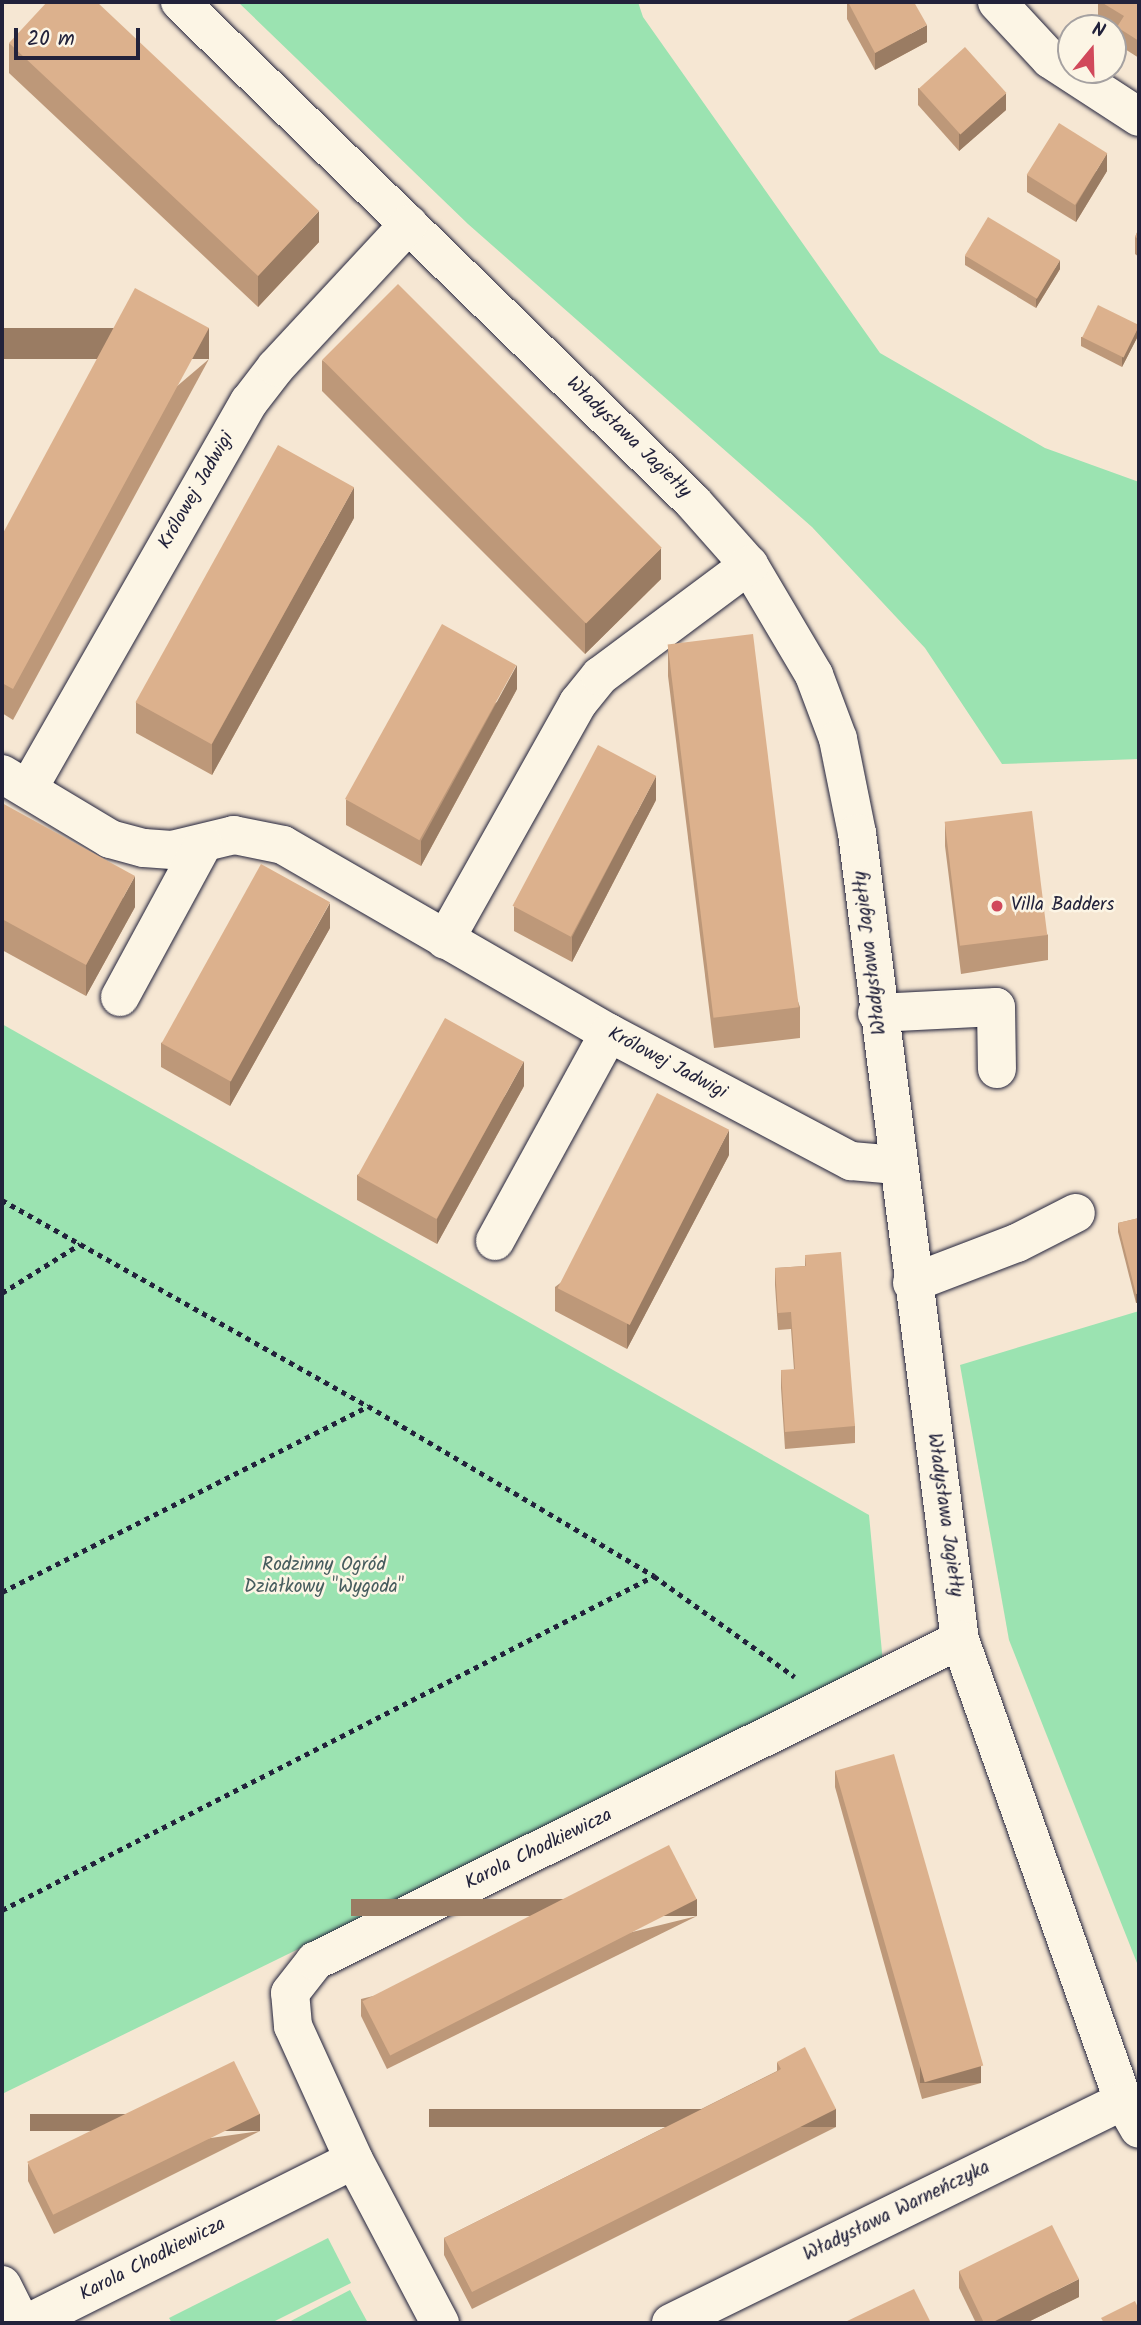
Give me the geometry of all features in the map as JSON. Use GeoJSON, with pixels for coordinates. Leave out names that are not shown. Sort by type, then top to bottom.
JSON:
{"type":"FeatureCollection","features":[{"type":"Feature","properties":{"kind":"street","name":"Władysława Jagiełły"},"geometry":{"type":"LineString","coordinates":[[180,2],[693,502],[749,565],[814,675],[838,739],[857,833],[877,1013],[960,1640],[1131,2115]]}},
{"type":"Feature","properties":{"kind":"street"},"geometry":{"type":"LineString","coordinates":[[997,2],[1050,60],[1139,117]]}},
{"type":"Feature","properties":{"kind":"street","name":"Królowej Jadwigi"},"geometry":{"type":"LineString","coordinates":[[409,224],[249,402],[15,782],[110,839],[163,849],[203,844],[234,835],[283,845],[609,1034],[851,1161],[897,1165]]}},
{"type":"Feature","properties":{"kind":"street"},"geometry":{"type":"LineString","coordinates":[[445,940],[578,703],[600,676],[749,565]]}},
{"type":"Feature","properties":{"kind":"street"},"geometry":{"type":"LineString","coordinates":[[120,997],[203,844]]}},
{"type":"Feature","properties":{"kind":"street"},"geometry":{"type":"LineString","coordinates":[[877,1013],[996,1007],[997,1069]]}},
{"type":"Feature","properties":{"kind":"street"},"geometry":{"type":"LineString","coordinates":[[495,1241],[609,1034]]}},
{"type":"Feature","properties":{"kind":"street"},"geometry":{"type":"LineString","coordinates":[[912,1283],[1017,1243],[1076,1213]]}},
{"type":"Feature","properties":{"kind":"street","name":"Karola Chodkiewicza"},"geometry":{"type":"LineString","coordinates":[[440,2323],[354,2160],[293,2026],[290,1993],[314,1961],[960,1640]]}},
{"type":"Feature","properties":{"kind":"street","name":"Władysława Warneńczyka"},"geometry":{"type":"LineString","coordinates":[[671,2323],[1131,2115]]}},
{"type":"Feature","properties":{"kind":"street","name":"Karola Chodkiewicza"},"geometry":{"type":"LineString","coordinates":[[28,2323],[354,2160]]}},
{"type":"Feature","properties":{"kind":"street"},"geometry":{"type":"LineString","coordinates":[[2,2285],[21,2323]]}},
{"type":"Feature","properties":{"kind":"path"},"geometry":{"type":"LineString","coordinates":[[2,1200],[368,1406],[654,1576],[807,1686]]}},
{"type":"Feature","properties":{"kind":"path"},"geometry":{"type":"LineString","coordinates":[[2,1293],[80,1244]]}},
{"type":"Feature","properties":{"kind":"path"},"geometry":{"type":"LineString","coordinates":[[2,1592],[368,1406]]}},
{"type":"Feature","properties":{"kind":"path"},"geometry":{"type":"LineString","coordinates":[[2,1910],[654,1576]]}},
{"type":"Feature","properties":{"kind":"green space"},"geometry":{"type":"Polygon","coordinates":[[[238,2],[638,2],[643,17],[880,353],[1045,448],[1139,482],[1139,759],[1002,764],[925,648],[812,527],[468,224],[238,2]]]}},
{"type":"Feature","properties":{"kind":"green space","name":"Rodzinny Ogród Działkowy \"Wygoda\""},"geometry":{"type":"Polygon","coordinates":[[[2,1024],[869,1515],[883,1663],[2,2094],[2,1024]]]}},
{"type":"Feature","properties":{"kind":"green space"},"geometry":{"type":"Polygon","coordinates":[[[1139,1311],[1139,1968],[1009,1640],[960,1365],[1139,1311]]]}},
{"type":"Feature","properties":{"kind":"green space"},"geometry":{"type":"Polygon","coordinates":[[[328,2238],[351,2283],[271,2323],[172,2323],[169,2318],[328,2238]]]}},
{"type":"Feature","properties":{"kind":"green space"},"geometry":{"type":"Polygon","coordinates":[[[350,2290],[368,2323],[287,2323],[350,2290]]]}},
{"type":"Feature","properties":{"kind":"building"},"geometry":{"type":"Polygon","coordinates":[[[47,2],[97,2],[319,211],[258,276],[9,43],[47,2]]]}},
{"type":"Feature","properties":{"kind":"building"},"geometry":{"type":"Polygon","coordinates":[[[848,2],[914,2],[927,25],[875,53],[848,2]]]}},
{"type":"Feature","properties":{"kind":"building"},"geometry":{"type":"Polygon","coordinates":[[[1101,2],[1139,2],[1139,41],[1127,33],[1127,14],[1121,14],[1101,2]]]}},
{"type":"Feature","properties":{"kind":"building"},"geometry":{"type":"Polygon","coordinates":[[[965,47],[1006,93],[960,135],[919,88],[965,47]]]}},
{"type":"Feature","properties":{"kind":"building"},"geometry":{"type":"Polygon","coordinates":[[[1059,123],[1107,153],[1075,205],[1027,175],[1059,123]]]}},
{"type":"Feature","properties":{"kind":"building"},"geometry":{"type":"Polygon","coordinates":[[[988,217],[1060,260],[1037,299],[965,256],[988,217]]]}},
{"type":"Feature","properties":{"kind":"building"},"geometry":{"type":"Polygon","coordinates":[[[398,284],[662,548],[586,623],[322,360],[398,284]]]}},
{"type":"Feature","properties":{"kind":"building"},"geometry":{"type":"Polygon","coordinates":[[[135,288],[209,328],[13,689],[2,683],[2,535],[135,288]]]}},
{"type":"Feature","properties":{"kind":"building"},"geometry":{"type":"Polygon","coordinates":[[[1098,305],[1139,325],[1124,358],[1082,337],[1098,305]]]}},
{"type":"Feature","properties":{"kind":"building"},"geometry":{"type":"Polygon","coordinates":[[[278,445],[354,487],[212,744],[135,702],[278,445]]]}},
{"type":"Feature","properties":{"kind":"building"},"geometry":{"type":"Polygon","coordinates":[[[442,624],[516,665],[419,840],[345,799],[442,624]]]}},
{"type":"Feature","properties":{"kind":"building"},"geometry":{"type":"Polygon","coordinates":[[[753,634],[799,1007],[713,1018],[668,644],[753,634]]]}},
{"type":"Feature","properties":{"kind":"building"},"geometry":{"type":"Polygon","coordinates":[[[598,745],[656,776],[571,937],[513,906],[598,745]]]}},
{"type":"Feature","properties":{"kind":"building"},"geometry":{"type":"Polygon","coordinates":[[[2,803],[135,876],[86,965],[2,919],[2,803]]]}},
{"type":"Feature","properties":{"kind":"building","name":"Villa Badders"},"geometry":{"type":"Polygon","coordinates":[[[1032,811],[1047,935],[960,946],[945,822],[1032,811]]]}},
{"type":"Feature","properties":{"kind":"building"},"geometry":{"type":"Polygon","coordinates":[[[261,864],[330,902],[231,1082],[162,1043],[261,864]]]}},
{"type":"Feature","properties":{"kind":"building"},"geometry":{"type":"Polygon","coordinates":[[[445,1018],[524,1062],[436,1219],[358,1175],[445,1018]]]}},
{"type":"Feature","properties":{"kind":"building"},"geometry":{"type":"Polygon","coordinates":[[[657,1093],[729,1130],[630,1325],[558,1288],[657,1093]]]}},
{"type":"Feature","properties":{"kind":"building"},"geometry":{"type":"Polygon","coordinates":[[[1139,1218],[1139,1293],[1136,1294],[1118,1223],[1139,1218]]]}},
{"type":"Feature","properties":{"kind":"building"},"geometry":{"type":"Polygon","coordinates":[[[841,1252],[855,1426],[785,1432],[781,1370],[795,1369],[791,1312],[778,1313],[775,1268],[806,1266],[805,1255],[841,1252]]]}},
{"type":"Feature","properties":{"kind":"building"},"geometry":{"type":"Polygon","coordinates":[[[894,1754],[983,2065],[925,2082],[835,1771],[894,1754]]]}},
{"type":"Feature","properties":{"kind":"building"},"geometry":{"type":"Polygon","coordinates":[[[669,1845],[697,1899],[390,2056],[362,2001],[669,1845]]]}},
{"type":"Feature","properties":{"kind":"building"},"geometry":{"type":"Polygon","coordinates":[[[805,2047],[836,2109],[472,2292],[444,2238],[776,2072],[781,2069],[777,2062],[805,2047]]]}},
{"type":"Feature","properties":{"kind":"building"},"geometry":{"type":"Polygon","coordinates":[[[234,2061],[260,2114],[53,2215],[27,2162],[234,2061]]]}},
{"type":"Feature","properties":{"kind":"building"},"geometry":{"type":"Polygon","coordinates":[[[1052,2225],[1079,2279],[991,2323],[984,2323],[959,2271],[1052,2225]]]}},
{"type":"Feature","properties":{"kind":"building"},"geometry":{"type":"Polygon","coordinates":[[[914,2289],[931,2323],[843,2323],[914,2289]]]}},
{"type":"Feature","properties":{"kind":"building"},"geometry":{"type":"Polygon","coordinates":[[[1135,2301],[1139,2310],[1139,2323],[1104,2323],[1101,2318],[1135,2301]]]}},
{"type":"Feature","properties":{"kind":"place","name":"Villa Badders"},"geometry":{"type":"Point","coordinates":[997,906]}}]}
